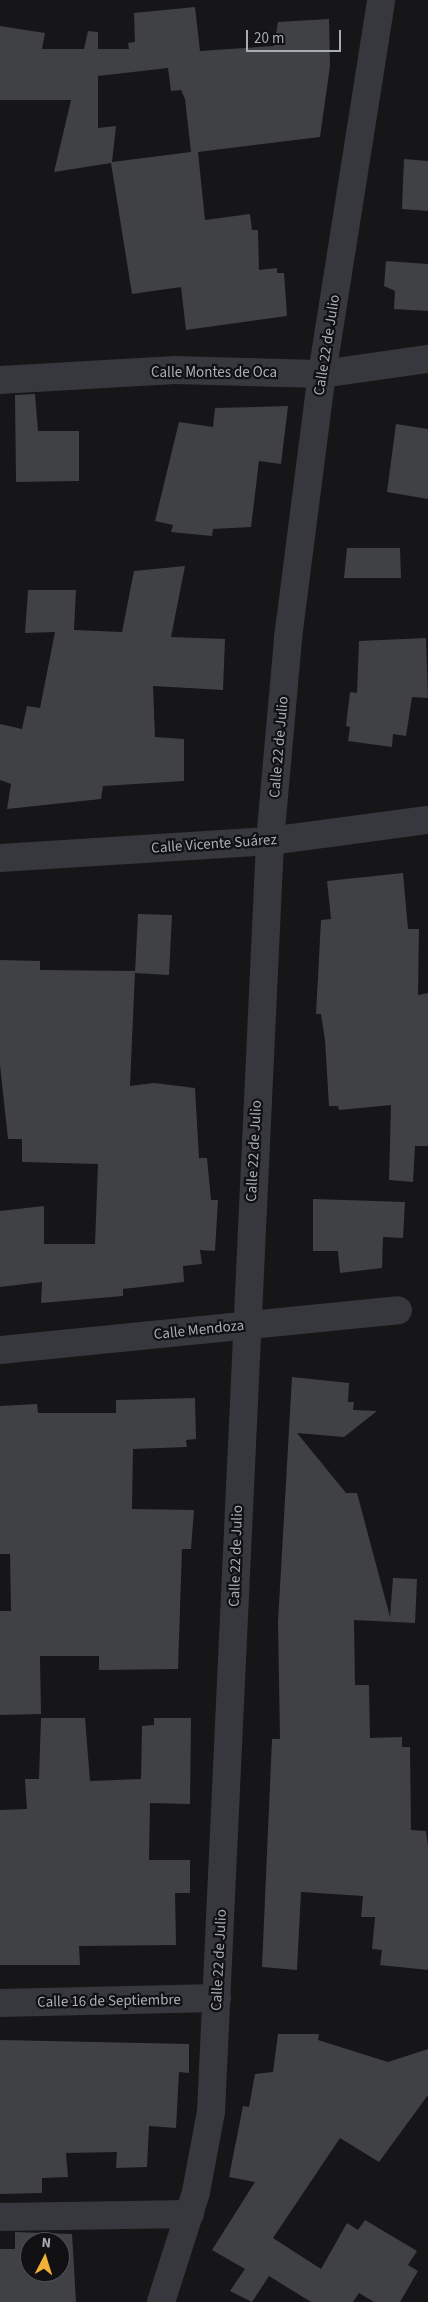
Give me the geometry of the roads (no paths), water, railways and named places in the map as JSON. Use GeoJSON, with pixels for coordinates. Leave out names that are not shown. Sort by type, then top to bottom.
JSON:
{"type":"FeatureCollection","features":[{"type":"Feature","properties":{"kind":"street","name":"Calle 22 de Julio"},"geometry":{"type":"LineString","coordinates":[[161,2302],[190,2214],[211,2112],[246,1325],[270,840],[288,638],[322,374],[381,0]]}},
{"type":"Feature","properties":{"kind":"street","name":"Calle Montes de Oca"},"geometry":{"type":"LineString","coordinates":[[0,380],[175,370],[322,374],[428,359]]}},
{"type":"Feature","properties":{"kind":"street","name":"Calle Vicente Suárez"},"geometry":{"type":"LineString","coordinates":[[0,858],[270,840],[428,820]]}},
{"type":"Feature","properties":{"kind":"street","name":"Calle Mendoza"},"geometry":{"type":"LineString","coordinates":[[0,1350],[398,1310]]}},
{"type":"Feature","properties":{"kind":"street","name":"Calle 16 de Septiembre"},"geometry":{"type":"LineString","coordinates":[[0,2003],[217,1998]]}},
{"type":"Feature","properties":{"kind":"street"},"geometry":{"type":"LineString","coordinates":[[0,2217],[190,2214]]}}]}
